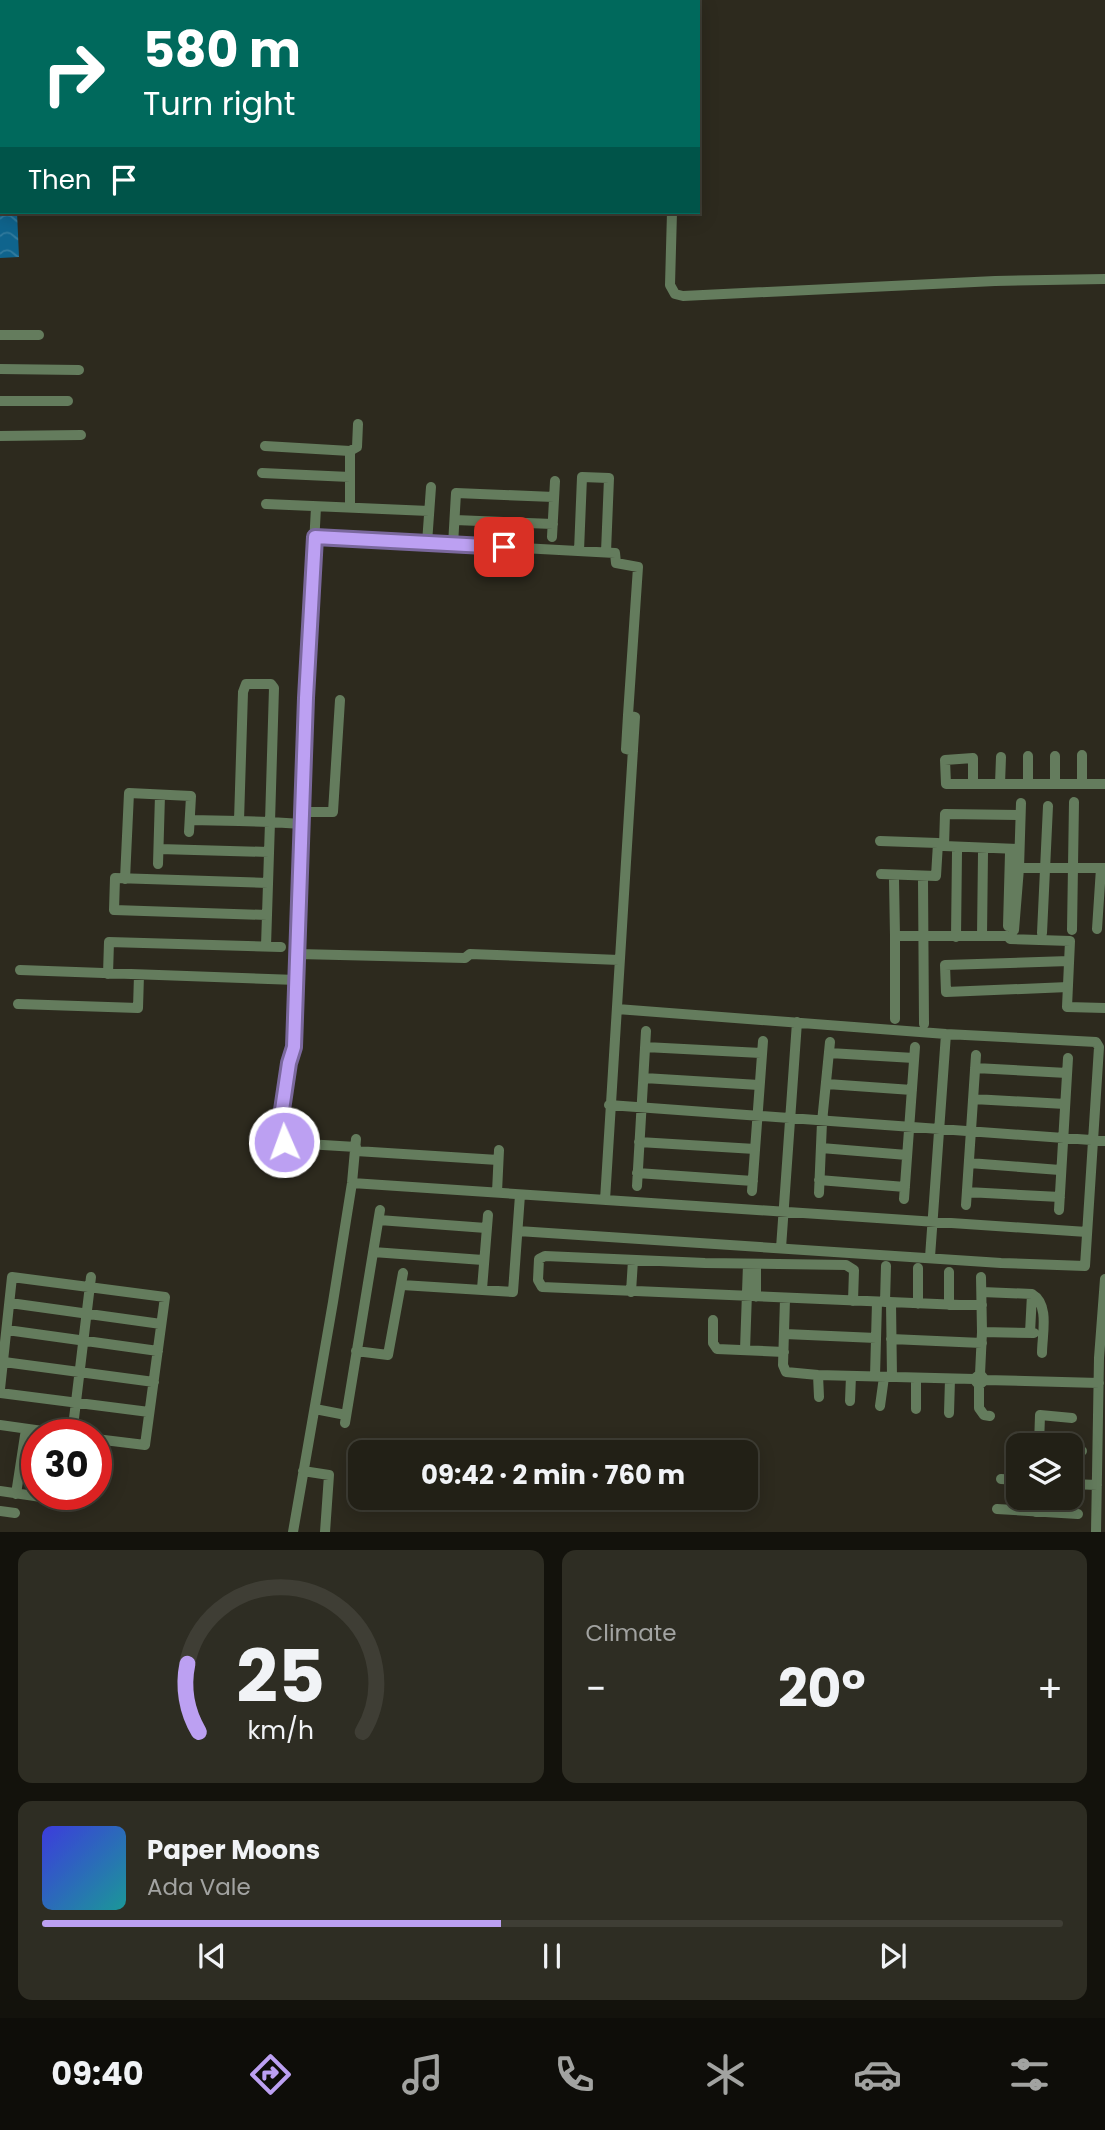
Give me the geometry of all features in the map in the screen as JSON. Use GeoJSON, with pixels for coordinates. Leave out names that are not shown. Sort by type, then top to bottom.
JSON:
{"type":"FeatureCollection","features":[{"type":"Feature","properties":{"kind":"street"},"geometry":{"type":"LineString","coordinates":[[672,214],[670,285],[675,294],[684,296],[995,281],[1105,279]]}},
{"type":"Feature","properties":{"kind":"street"},"geometry":{"type":"LineString","coordinates":[[0,335],[39,335]]}},
{"type":"Feature","properties":{"kind":"street"},"geometry":{"type":"LineString","coordinates":[[0,369],[79,370]]}},
{"type":"Feature","properties":{"kind":"street"},"geometry":{"type":"LineString","coordinates":[[0,401],[68,401]]}},
{"type":"Feature","properties":{"kind":"street"},"geometry":{"type":"LineString","coordinates":[[265,446],[350,451],[357,447],[359,424]]}},
{"type":"Feature","properties":{"kind":"street"},"geometry":{"type":"LineString","coordinates":[[0,436],[80,435]]}},
{"type":"Feature","properties":{"kind":"street"},"geometry":{"type":"LineString","coordinates":[[350,451],[350,508]]}},
{"type":"Feature","properties":{"kind":"street"},"geometry":{"type":"LineString","coordinates":[[262,473],[350,477]]}},
{"type":"Feature","properties":{"kind":"street"},"geometry":{"type":"LineString","coordinates":[[579,551],[582,477],[609,478],[606,552]]}},
{"type":"Feature","properties":{"kind":"street"},"geometry":{"type":"LineString","coordinates":[[552,537],[555,481]]}},
{"type":"Feature","properties":{"kind":"street"},"geometry":{"type":"LineString","coordinates":[[427,543],[431,487]]}},
{"type":"Feature","properties":{"kind":"street"},"geometry":{"type":"LineString","coordinates":[[453,545],[456,493],[554,497]]}},
{"type":"Feature","properties":{"kind":"street"},"geometry":{"type":"LineString","coordinates":[[265,504],[429,512]]}},
{"type":"Feature","properties":{"kind":"street"},"geometry":{"type":"LineString","coordinates":[[316,507],[294,1052],[289,1063],[279,1136],[284,1142],[290,1143],[499,1155],[497,1192]]}},
{"type":"Feature","properties":{"kind":"street"},"geometry":{"type":"LineString","coordinates":[[454,520],[553,524]]}},
{"type":"Feature","properties":{"kind":"street"},"geometry":{"type":"LineString","coordinates":[[315,537],[615,552],[616,563],[638,567],[628,715],[635,717],[605,1200]]}},
{"type":"Feature","properties":{"kind":"street"},"geometry":{"type":"LineString","coordinates":[[239,821],[244,687],[249,684],[269,684],[274,688],[266,946]]}},
{"type":"Feature","properties":{"kind":"street"},"geometry":{"type":"LineString","coordinates":[[302,812],[333,812],[340,700]]}},
{"type":"Feature","properties":{"kind":"street"},"geometry":{"type":"LineString","coordinates":[[1082,755],[1082,784]]}},
{"type":"Feature","properties":{"kind":"street"},"geometry":{"type":"LineString","coordinates":[[1028,756],[1028,784]]}},
{"type":"Feature","properties":{"kind":"street"},"geometry":{"type":"LineString","coordinates":[[1055,756],[1055,784]]}},
{"type":"Feature","properties":{"kind":"street"},"geometry":{"type":"LineString","coordinates":[[1000,784],[1001,757]]}},
{"type":"Feature","properties":{"kind":"street"},"geometry":{"type":"LineString","coordinates":[[973,784],[1105,784]]}},
{"type":"Feature","properties":{"kind":"street"},"geometry":{"type":"LineString","coordinates":[[125,879],[129,793],[191,796],[189,832]]}},
{"type":"Feature","properties":{"kind":"street"},"geometry":{"type":"LineString","coordinates":[[158,864],[160,795]]}},
{"type":"Feature","properties":{"kind":"street"},"geometry":{"type":"LineString","coordinates":[[1072,930],[1074,802]]}},
{"type":"Feature","properties":{"kind":"street"},"geometry":{"type":"LineString","coordinates":[[1011,933],[1015,851],[1021,803]]}},
{"type":"Feature","properties":{"kind":"street"},"geometry":{"type":"LineString","coordinates":[[1042,933],[1048,806]]}},
{"type":"Feature","properties":{"kind":"street"},"geometry":{"type":"LineString","coordinates":[[881,874],[936,876],[946,814],[1020,815]]}},
{"type":"Feature","properties":{"kind":"street"},"geometry":{"type":"LineString","coordinates":[[190,820],[302,824]]}},
{"type":"Feature","properties":{"kind":"street"},"geometry":{"type":"LineString","coordinates":[[880,841],[1015,851]]}},
{"type":"Feature","properties":{"kind":"street"},"geometry":{"type":"LineString","coordinates":[[159,849],[269,852]]}},
{"type":"Feature","properties":{"kind":"street"},"geometry":{"type":"LineString","coordinates":[[1015,851],[1019,868],[1010,939],[1070,941],[1067,1007],[1105,1008]]}},
{"type":"Feature","properties":{"kind":"street"},"geometry":{"type":"LineString","coordinates":[[956,937],[957,852]]}},
{"type":"Feature","properties":{"kind":"street"},"geometry":{"type":"LineString","coordinates":[[982,936],[984,853]]}},
{"type":"Feature","properties":{"kind":"street"},"geometry":{"type":"LineString","coordinates":[[1019,868],[1103,868],[1097,929]]}},
{"type":"Feature","properties":{"kind":"street"},"geometry":{"type":"LineString","coordinates":[[267,915],[114,909],[115,878],[268,883]]}},
{"type":"Feature","properties":{"kind":"street"},"geometry":{"type":"LineString","coordinates":[[894,880],[895,1019]]}},
{"type":"Feature","properties":{"kind":"street"},"geometry":{"type":"LineString","coordinates":[[923,880],[924,1024]]}},
{"type":"Feature","properties":{"kind":"street"},"geometry":{"type":"LineString","coordinates":[[895,936],[956,937],[1011,933]]}},
{"type":"Feature","properties":{"kind":"street"},"geometry":{"type":"LineString","coordinates":[[108,974],[109,942],[281,947]]}},
{"type":"Feature","properties":{"kind":"street"},"geometry":{"type":"LineString","coordinates":[[298,954],[464,958],[470,954],[619,960]]}},
{"type":"Feature","properties":{"kind":"street"},"geometry":{"type":"LineString","coordinates":[[1068,987],[946,992],[945,965],[1069,961]]}},
{"type":"Feature","properties":{"kind":"street"},"geometry":{"type":"LineString","coordinates":[[20,970],[297,980]]}},
{"type":"Feature","properties":{"kind":"street"},"geometry":{"type":"LineString","coordinates":[[18,1004],[138,1008],[139,975]]}},
{"type":"Feature","properties":{"kind":"street"},"geometry":{"type":"LineString","coordinates":[[518,1231],[1082,1268],[1086,1263],[1087,1232],[1100,1140],[1099,1048],[1096,1042],[946,1034],[617,1009]]}},
{"type":"Feature","properties":{"kind":"street"},"geometry":{"type":"LineString","coordinates":[[781,1248],[797,1022]]}},
{"type":"Feature","properties":{"kind":"street"},"geometry":{"type":"LineString","coordinates":[[637,1186],[646,1031]]}},
{"type":"Feature","properties":{"kind":"street"},"geometry":{"type":"LineString","coordinates":[[930,1257],[946,1034]]}},
{"type":"Feature","properties":{"kind":"street"},"geometry":{"type":"LineString","coordinates":[[638,1173],[753,1186],[763,1041]]}},
{"type":"Feature","properties":{"kind":"street"},"geometry":{"type":"LineString","coordinates":[[645,1047],[761,1053]]}},
{"type":"Feature","properties":{"kind":"street"},"geometry":{"type":"LineString","coordinates":[[819,1193],[822,1122],[830,1047],[914,1058]]}},
{"type":"Feature","properties":{"kind":"street"},"geometry":{"type":"LineString","coordinates":[[904,1199],[915,1047]]}},
{"type":"Feature","properties":{"kind":"street"},"geometry":{"type":"LineString","coordinates":[[966,1205],[976,1055]]}},
{"type":"Feature","properties":{"kind":"street"},"geometry":{"type":"LineString","coordinates":[[1059,1210],[1068,1058]]}},
{"type":"Feature","properties":{"kind":"street"},"geometry":{"type":"LineString","coordinates":[[975,1068],[1067,1073]]}},
{"type":"Feature","properties":{"kind":"street"},"geometry":{"type":"LineString","coordinates":[[644,1078],[759,1085]]}},
{"type":"Feature","properties":{"kind":"street"},"geometry":{"type":"LineString","coordinates":[[827,1084],[912,1090]]}},
{"type":"Feature","properties":{"kind":"street"},"geometry":{"type":"LineString","coordinates":[[973,1099],[1065,1104]]}},
{"type":"Feature","properties":{"kind":"street"},"geometry":{"type":"LineString","coordinates":[[609,1105],[1100,1140]]}},
{"type":"Feature","properties":{"kind":"street"},"geometry":{"type":"LineString","coordinates":[[639,1142],[755,1149]]}},
{"type":"Feature","properties":{"kind":"street"},"geometry":{"type":"LineString","coordinates":[[293,1531],[356,1146]]}},
{"type":"Feature","properties":{"kind":"street"},"geometry":{"type":"LineString","coordinates":[[821,1148],[907,1155]]}},
{"type":"Feature","properties":{"kind":"street"},"geometry":{"type":"LineString","coordinates":[[969,1163],[1060,1170]]}},
{"type":"Feature","properties":{"kind":"street"},"geometry":{"type":"LineString","coordinates":[[819,1180],[905,1187]]}},
{"type":"Feature","properties":{"kind":"street"},"geometry":{"type":"LineString","coordinates":[[352,1183],[1087,1232]]}},
{"type":"Feature","properties":{"kind":"street"},"geometry":{"type":"LineString","coordinates":[[967,1192],[1060,1197]]}},
{"type":"Feature","properties":{"kind":"street"},"geometry":{"type":"LineString","coordinates":[[402,1285],[482,1289],[513,1296],[520,1195]]}},
{"type":"Feature","properties":{"kind":"street"},"geometry":{"type":"LineString","coordinates":[[315,1409],[345,1419],[379,1215],[486,1228]]}},
{"type":"Feature","properties":{"kind":"street"},"geometry":{"type":"LineString","coordinates":[[482,1289],[488,1215]]}},
{"type":"Feature","properties":{"kind":"street"},"geometry":{"type":"LineString","coordinates":[[373,1252],[483,1261]]}},
{"type":"Feature","properties":{"kind":"street"},"geometry":{"type":"LineString","coordinates":[[853,1301],[854,1270],[846,1265],[545,1256],[539,1259],[538,1265],[539,1285],[542,1287],[785,1299],[982,1305]]}},
{"type":"Feature","properties":{"kind":"street"},"geometry":{"type":"LineString","coordinates":[[631,1292],[633,1260]]}},
{"type":"Feature","properties":{"kind":"street"},"geometry":{"type":"LineString","coordinates":[[745,1350],[752,1297],[752,1264]]}},
{"type":"Feature","properties":{"kind":"street"},"geometry":{"type":"LineString","coordinates":[[884,1377],[876,1338],[884,1302],[886,1266]]}},
{"type":"Feature","properties":{"kind":"street"},"geometry":{"type":"LineString","coordinates":[[918,1268],[918,1304]]}},
{"type":"Feature","properties":{"kind":"street"},"geometry":{"type":"LineString","coordinates":[[949,1305],[950,1272]]}},
{"type":"Feature","properties":{"kind":"street"},"geometry":{"type":"LineString","coordinates":[[356,1350],[388,1355],[403,1273]]}},
{"type":"Feature","properties":{"kind":"street"},"geometry":{"type":"LineString","coordinates":[[112,1440],[145,1445],[165,1297],[90,1282],[12,1277],[0,1385],[76,1403],[149,1412]]}},
{"type":"Feature","properties":{"kind":"street"},"geometry":{"type":"LineString","coordinates":[[981,1277],[979,1408],[984,1415],[990,1416]]}},
{"type":"Feature","properties":{"kind":"street"},"geometry":{"type":"LineString","coordinates":[[1096,1531],[1098,1383],[1105,1279]]}},
{"type":"Feature","properties":{"kind":"street"},"geometry":{"type":"LineString","coordinates":[[74,1419],[90,1282]]}},
{"type":"Feature","properties":{"kind":"street"},"geometry":{"type":"LineString","coordinates":[[982,1292],[1031,1294],[1038,1298],[1043,1307],[1042,1353]]}},
{"type":"Feature","properties":{"kind":"street"},"geometry":{"type":"LineString","coordinates":[[1030,1333],[1031,1294]]}},
{"type":"Feature","properties":{"kind":"street"},"geometry":{"type":"LineString","coordinates":[[785,1299],[783,1366],[786,1372],[1098,1383]]}},
{"type":"Feature","properties":{"kind":"street"},"geometry":{"type":"LineString","coordinates":[[880,1406],[891,1339],[884,1302]]}},
{"type":"Feature","properties":{"kind":"street"},"geometry":{"type":"LineString","coordinates":[[10,1303],[161,1324]]}},
{"type":"Feature","properties":{"kind":"street"},"geometry":{"type":"LineString","coordinates":[[713,1320],[714,1347],[723,1350],[784,1352]]}},
{"type":"Feature","properties":{"kind":"street"},"geometry":{"type":"LineString","coordinates":[[7,1330],[158,1350]]}},
{"type":"Feature","properties":{"kind":"street"},"geometry":{"type":"LineString","coordinates":[[786,1334],[876,1338]]}},
{"type":"Feature","properties":{"kind":"street"},"geometry":{"type":"LineString","coordinates":[[891,1339],[1042,1334]]}},
{"type":"Feature","properties":{"kind":"street"},"geometry":{"type":"LineString","coordinates":[[3,1356],[79,1372],[153,1382]]}},
{"type":"Feature","properties":{"kind":"street"},"geometry":{"type":"LineString","coordinates":[[818,1375],[819,1397]]}},
{"type":"Feature","properties":{"kind":"street"},"geometry":{"type":"LineString","coordinates":[[850,1401],[851,1376]]}},
{"type":"Feature","properties":{"kind":"street"},"geometry":{"type":"LineString","coordinates":[[916,1378],[916,1409]]}},
{"type":"Feature","properties":{"kind":"street"},"geometry":{"type":"LineString","coordinates":[[949,1413],[950,1378]]}},
{"type":"Feature","properties":{"kind":"street"},"geometry":{"type":"LineString","coordinates":[[1039,1433],[1040,1415],[1072,1418]]}},
{"type":"Feature","properties":{"kind":"street"},"geometry":{"type":"LineString","coordinates":[[0,1425],[21,1428]]}},
{"type":"Feature","properties":{"kind":"street"},"geometry":{"type":"LineString","coordinates":[[16,1493],[21,1461]]}},
{"type":"Feature","properties":{"kind":"street"},"geometry":{"type":"LineString","coordinates":[[303,1471],[327,1473],[330,1477],[325,1531]]}},
{"type":"Feature","properties":{"kind":"street"},"geometry":{"type":"LineString","coordinates":[[1001,1479],[1006,1479]]}},
{"type":"Feature","properties":{"kind":"street"},"geometry":{"type":"LineString","coordinates":[[1083,1484],[1097,1485]]}},
{"type":"Feature","properties":{"kind":"street"},"geometry":{"type":"LineString","coordinates":[[0,1491],[21,1494]]}},
{"type":"Feature","properties":{"kind":"street"},"geometry":{"type":"LineString","coordinates":[[998,1509],[1078,1514]]}},
{"type":"Feature","properties":{"kind":"street"},"geometry":{"type":"LineString","coordinates":[[0,1511],[15,1513]]}},
{"type":"Feature","properties":{"kind":"water"},"geometry":{"type":"Polygon","coordinates":[[[0,214],[17,214],[19,257],[0,258],[0,214]]]}},
{"type":"Feature","properties":{"kind":"route"},"geometry":{"type":"LineString","coordinates":[[284,1142],[280,1139],[279,1130],[294,1047],[306,698],[315,537],[504,547]]}}]}
